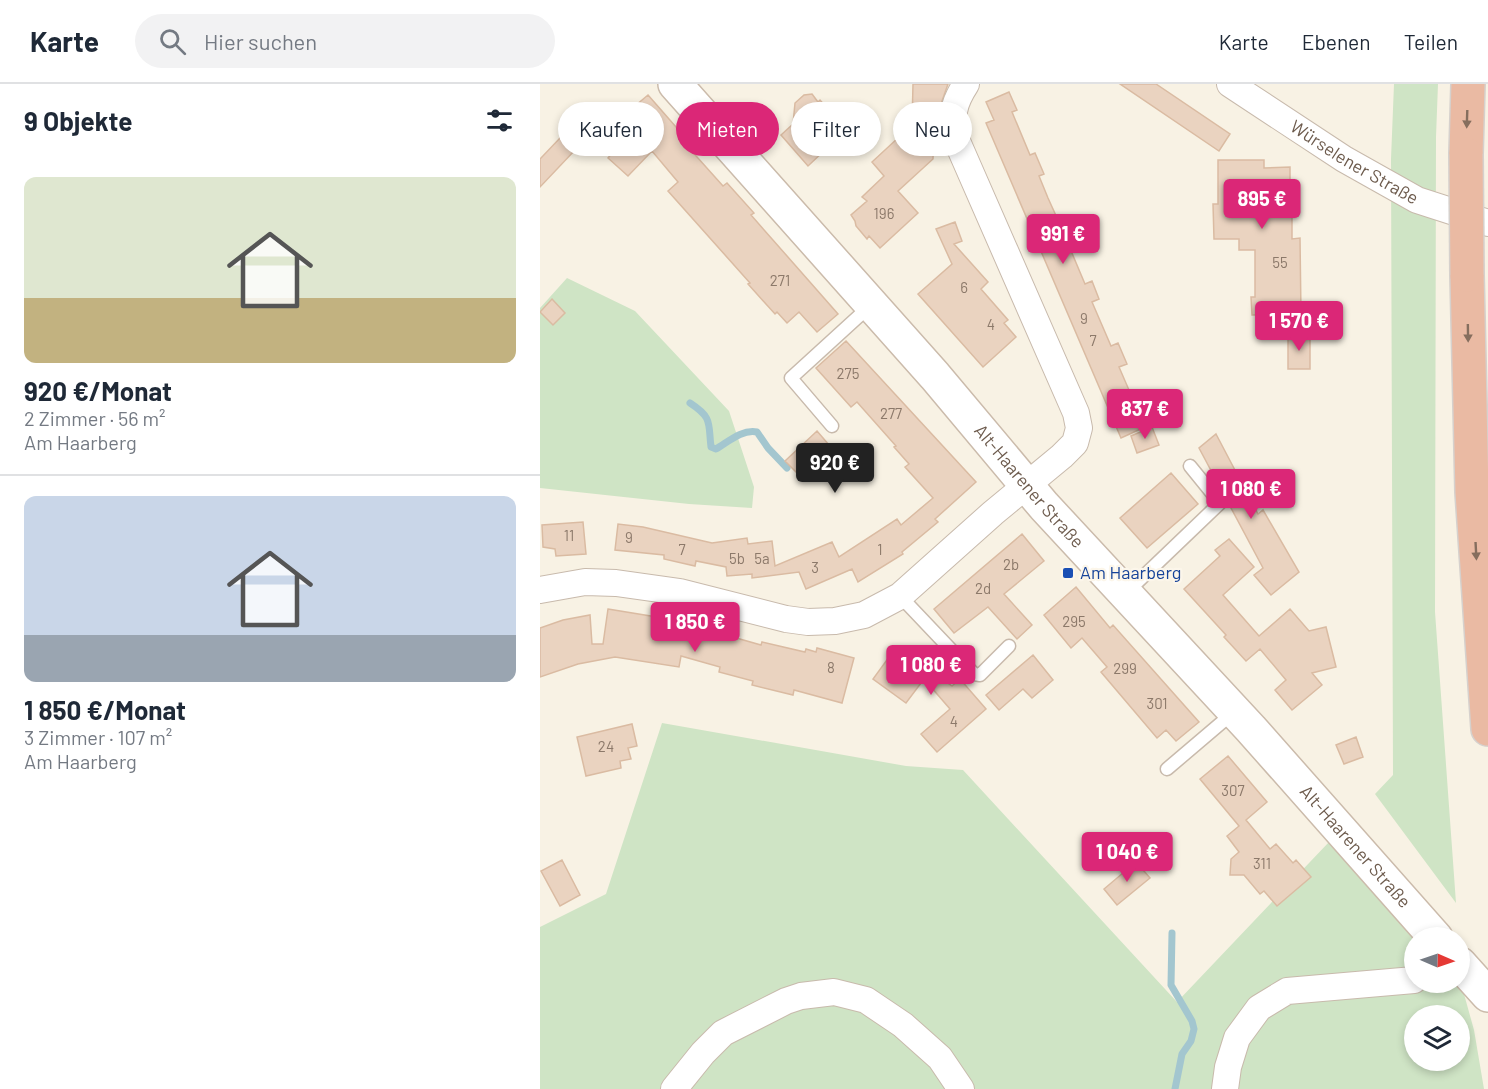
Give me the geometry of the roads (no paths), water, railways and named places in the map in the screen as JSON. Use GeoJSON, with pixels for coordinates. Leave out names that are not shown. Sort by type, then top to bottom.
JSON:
{"type":"FeatureCollection","features":[{"type":"Feature","properties":{"kind":"highway"},"geometry":{"type":"LineString","coordinates":[[1468,84],[1467,275],[1472,492],[1488,729]]}},
{"type":"Feature","properties":{"kind":"main road","name":"Alt-Haarener Straße"},"geometry":{"type":"LineString","coordinates":[[675,84],[872,304],[1026,485],[1124,595],[1235,711],[1426,927]]}},
{"type":"Feature","properties":{"kind":"main road"},"geometry":{"type":"LineString","coordinates":[[1470,975],[1486,992]]}},
{"type":"Feature","properties":{"kind":"street"},"geometry":{"type":"LineString","coordinates":[[540,590],[585,582],[616,583],[680,592],[786,619],[808,622],[836,621],[864,615],[900,596],[1075,443],[1079,428],[1076,413],[956,139],[951,119],[966,84]]}},
{"type":"Feature","properties":{"kind":"street","name":"Würselener Straße"},"geometry":{"type":"LineString","coordinates":[[1230,84],[1344,159],[1417,200],[1488,224]]}},
{"type":"Feature","properties":{"kind":"street"},"geometry":{"type":"LineString","coordinates":[[1225,1089],[1228,1067],[1237,1038],[1259,1008],[1287,991],[1404,981]]}},
{"type":"Feature","properties":{"kind":"street"},"geometry":{"type":"LineString","coordinates":[[674,1089],[703,1053],[723,1033],[786,1001],[801,996],[834,992],[866,1000],[903,1025],[940,1058],[961,1089]]}},
{"type":"Feature","properties":{"kind":"lane"},"geometry":{"type":"LineString","coordinates":[[832,426],[791,378],[872,304]]}},
{"type":"Feature","properties":{"kind":"lane"},"geometry":{"type":"LineString","coordinates":[[1124,595],[1220,503],[1190,466]]}},
{"type":"Feature","properties":{"kind":"lane"},"geometry":{"type":"LineString","coordinates":[[900,596],[974,674],[980,675],[1009,646]]}},
{"type":"Feature","properties":{"kind":"lane"},"geometry":{"type":"LineString","coordinates":[[1167,769],[1235,711]]}},
{"type":"Feature","properties":{"kind":"waterway"},"geometry":{"type":"LineString","coordinates":[[690,403],[706,417],[711,447],[716,449],[741,434],[757,432],[787,468]]}},
{"type":"Feature","properties":{"kind":"waterway"},"geometry":{"type":"LineString","coordinates":[[1172,933],[1171,985],[1192,1021],[1194,1029],[1191,1041],[1182,1054],[1175,1089]]}},
{"type":"Feature","properties":{"kind":"place","name":"Am Haarberg"},"geometry":{"type":"Point","coordinates":[1068,573]}}]}
